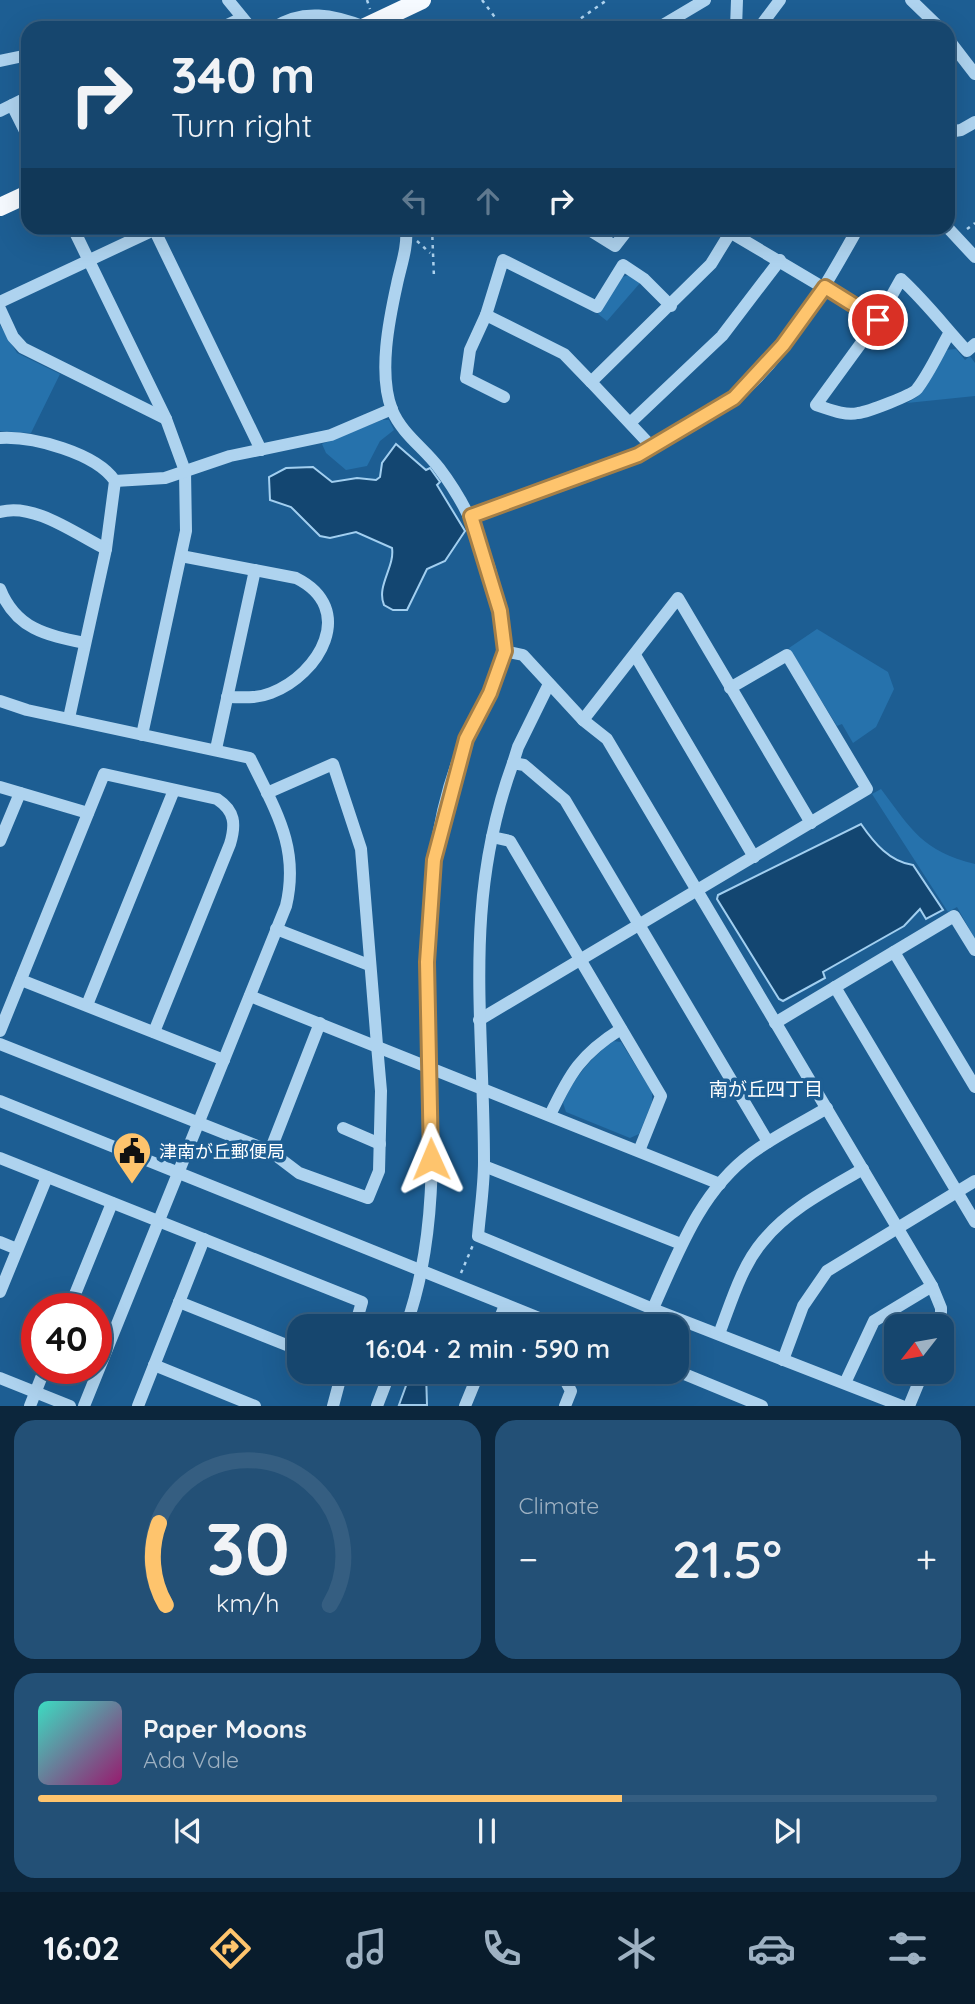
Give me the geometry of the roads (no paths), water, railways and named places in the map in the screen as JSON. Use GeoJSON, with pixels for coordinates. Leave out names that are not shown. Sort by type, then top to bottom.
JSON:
{"type":"FeatureCollection","features":[{"type":"Feature","properties":{"kind":"main road"},"geometry":{"type":"LineString","coordinates":[[382,19],[422,0]]}},
{"type":"Feature","properties":{"kind":"main road"},"geometry":{"type":"LineString","coordinates":[[0,207],[21,197]]}},
{"type":"Feature","properties":{"kind":"street"},"geometry":{"type":"LineString","coordinates":[[228,0],[245,21]]}},
{"type":"Feature","properties":{"kind":"street"},"geometry":{"type":"LineString","coordinates":[[670,21],[705,0]]}},
{"type":"Feature","properties":{"kind":"street"},"geometry":{"type":"LineString","coordinates":[[736,21],[737,0]]}},
{"type":"Feature","properties":{"kind":"street"},"geometry":{"type":"LineString","coordinates":[[764,21],[780,0]]}},
{"type":"Feature","properties":{"kind":"street"},"geometry":{"type":"LineString","coordinates":[[911,0],[933,21]]}},
{"type":"Feature","properties":{"kind":"street"},"geometry":{"type":"LineString","coordinates":[[285,21],[308,15],[339,17],[348,21]]}},
{"type":"Feature","properties":{"kind":"street"},"geometry":{"type":"LineString","coordinates":[[955,48],[975,74]]}},
{"type":"Feature","properties":{"kind":"street"},"geometry":{"type":"LineString","coordinates":[[0,61],[21,56]]}},
{"type":"Feature","properties":{"kind":"street"},"geometry":{"type":"LineString","coordinates":[[6,108],[21,128]]}},
{"type":"Feature","properties":{"kind":"street"},"geometry":{"type":"LineString","coordinates":[[955,131],[975,122]]}},
{"type":"Feature","properties":{"kind":"street"},"geometry":{"type":"LineString","coordinates":[[76,235],[166,419],[185,471],[188,516],[142,735]]}},
{"type":"Feature","properties":{"kind":"street"},"geometry":{"type":"LineString","coordinates":[[0,302],[142,235]]}},
{"type":"Feature","properties":{"kind":"street"},"geometry":{"type":"LineString","coordinates":[[159,235],[261,450]]}},
{"type":"Feature","properties":{"kind":"street"},"geometry":{"type":"LineString","coordinates":[[406,235],[405,252],[391,322],[387,369],[392,409],[404,430],[438,467],[471,516],[500,611],[505,651],[490,693],[466,739],[434,860],[427,962],[431,1159],[423,1273],[410,1314]]}},
{"type":"Feature","properties":{"kind":"street"},"geometry":{"type":"LineString","coordinates":[[597,235],[615,246],[624,235]]}},
{"type":"Feature","properties":{"kind":"street"},"geometry":{"type":"LineString","coordinates":[[591,382],[711,264],[724,235]]}},
{"type":"Feature","properties":{"kind":"street"},"geometry":{"type":"LineString","coordinates":[[735,235],[878,320]]}},
{"type":"Feature","properties":{"kind":"street"},"geometry":{"type":"LineString","coordinates":[[471,516],[617,464],[652,447],[734,398],[783,345],[825,287],[854,235]]}},
{"type":"Feature","properties":{"kind":"street"},"geometry":{"type":"LineString","coordinates":[[955,235],[975,257]]}},
{"type":"Feature","properties":{"kind":"street"},"geometry":{"type":"LineString","coordinates":[[504,397],[466,378],[470,351],[486,314],[503,260],[597,307],[623,265],[644,279],[671,306]]}},
{"type":"Feature","properties":{"kind":"street"},"geometry":{"type":"LineString","coordinates":[[630,423],[722,336],[780,260]]}},
{"type":"Feature","properties":{"kind":"street"},"geometry":{"type":"LineString","coordinates":[[950,332],[916,391],[906,397],[858,413],[845,413],[816,405],[878,320],[901,279],[950,332],[967,351],[975,344]]}},
{"type":"Feature","properties":{"kind":"street"},"geometry":{"type":"LineString","coordinates":[[0,309],[13,337],[23,348],[166,419]]}},
{"type":"Feature","properties":{"kind":"street"},"geometry":{"type":"LineString","coordinates":[[486,314],[564,354],[652,447]]}},
{"type":"Feature","properties":{"kind":"street"},"geometry":{"type":"LineString","coordinates":[[115,481],[165,478],[261,450],[331,435],[392,409]]}},
{"type":"Feature","properties":{"kind":"street"},"geometry":{"type":"LineString","coordinates":[[0,438],[49,443],[107,470],[115,481],[106,549],[69,718]]}},
{"type":"Feature","properties":{"kind":"street"},"geometry":{"type":"LineString","coordinates":[[0,512],[12,510],[40,517],[106,549]]}},
{"type":"Feature","properties":{"kind":"street"},"geometry":{"type":"LineString","coordinates":[[181,556],[296,578],[312,589],[325,608],[329,630],[313,663],[292,682],[262,696],[227,697]]}},
{"type":"Feature","properties":{"kind":"street"},"geometry":{"type":"LineString","coordinates":[[216,749],[254,570]]}},
{"type":"Feature","properties":{"kind":"street"},"geometry":{"type":"LineString","coordinates":[[0,589],[7,606],[27,627],[85,643]]}},
{"type":"Feature","properties":{"kind":"street"},"geometry":{"type":"LineString","coordinates":[[583,720],[678,598],[811,823]]}},
{"type":"Feature","properties":{"kind":"street"},"geometry":{"type":"LineString","coordinates":[[505,651],[523,655],[583,720],[607,739],[932,1286],[941,1314]]}},
{"type":"Feature","properties":{"kind":"street"},"geometry":{"type":"LineString","coordinates":[[479,1020],[867,789],[787,654],[730,688]]}},
{"type":"Feature","properties":{"kind":"street"},"geometry":{"type":"LineString","coordinates":[[635,655],[754,857]]}},
{"type":"Feature","properties":{"kind":"street"},"geometry":{"type":"LineString","coordinates":[[549,684],[513,763],[492,836],[478,930],[484,1166],[478,1236],[653,1309],[902,1405]]}},
{"type":"Feature","properties":{"kind":"street"},"geometry":{"type":"LineString","coordinates":[[0,701],[250,758],[288,842],[292,875],[286,906],[84,1405]]}},
{"type":"Feature","properties":{"kind":"street"},"geometry":{"type":"LineString","coordinates":[[513,763],[524,765],[565,800],[768,1142]]}},
{"type":"Feature","properties":{"kind":"street"},"geometry":{"type":"LineString","coordinates":[[0,1044],[270,1151],[299,1173],[368,1198],[379,1171],[380,1144],[377,1045],[361,849],[333,764],[267,793]]}},
{"type":"Feature","properties":{"kind":"street"},"geometry":{"type":"LineString","coordinates":[[0,1031],[104,774],[217,799],[229,810],[234,827],[154,1032]]}},
{"type":"Feature","properties":{"kind":"street"},"geometry":{"type":"LineString","coordinates":[[0,787],[88,813]]}},
{"type":"Feature","properties":{"kind":"street"},"geometry":{"type":"LineString","coordinates":[[88,1005],[174,790]]}},
{"type":"Feature","properties":{"kind":"street"},"geometry":{"type":"LineString","coordinates":[[0,841],[20,793]]}},
{"type":"Feature","properties":{"kind":"street"},"geometry":{"type":"LineString","coordinates":[[492,836],[510,841],[661,1096],[639,1151]]}},
{"type":"Feature","properties":{"kind":"street"},"geometry":{"type":"LineString","coordinates":[[775,1023],[954,916],[975,950]]}},
{"type":"Feature","properties":{"kind":"street"},"geometry":{"type":"LineString","coordinates":[[276,929],[369,965]]}},
{"type":"Feature","properties":{"kind":"street"},"geometry":{"type":"LineString","coordinates":[[894,952],[975,1087]]}},
{"type":"Feature","properties":{"kind":"street"},"geometry":{"type":"LineString","coordinates":[[20,980],[224,1060]]}},
{"type":"Feature","properties":{"kind":"street"},"geometry":{"type":"LineString","coordinates":[[835,987],[975,1222]]}},
{"type":"Feature","properties":{"kind":"street"},"geometry":{"type":"LineString","coordinates":[[250,996],[720,1184]]}},
{"type":"Feature","properties":{"kind":"street"},"geometry":{"type":"LineString","coordinates":[[270,1151],[320,1023]]}},
{"type":"Feature","properties":{"kind":"street"},"geometry":{"type":"LineString","coordinates":[[550,1115],[578,1063],[594,1046],[621,1029]]}},
{"type":"Feature","properties":{"kind":"street"},"geometry":{"type":"LineString","coordinates":[[0,1101],[528,1314]]}},
{"type":"Feature","properties":{"kind":"street"},"geometry":{"type":"LineString","coordinates":[[651,1314],[681,1244],[720,1184],[740,1163],[768,1142],[827,1108]]}},
{"type":"Feature","properties":{"kind":"street"},"geometry":{"type":"LineString","coordinates":[[343,1128],[380,1144]]}},
{"type":"Feature","properties":{"kind":"street"},"geometry":{"type":"LineString","coordinates":[[0,1158],[362,1302],[358,1314]]}},
{"type":"Feature","properties":{"kind":"street"},"geometry":{"type":"LineString","coordinates":[[484,1166],[681,1244]]}},
{"type":"Feature","properties":{"kind":"street"},"geometry":{"type":"LineString","coordinates":[[719,1334],[744,1272],[762,1242],[799,1207],[863,1169]]}},
{"type":"Feature","properties":{"kind":"street"},"geometry":{"type":"LineString","coordinates":[[0,1292],[47,1177]]}},
{"type":"Feature","properties":{"kind":"street"},"geometry":{"type":"LineString","coordinates":[[783,1360],[803,1306],[821,1279],[840,1261],[975,1181]]}},
{"type":"Feature","properties":{"kind":"street"},"geometry":{"type":"LineString","coordinates":[[75,1293],[112,1203]]}},
{"type":"Feature","properties":{"kind":"street"},"geometry":{"type":"LineString","coordinates":[[138,1405],[204,1239]]}},
{"type":"Feature","properties":{"kind":"street"},"geometry":{"type":"LineString","coordinates":[[0,1242],[17,1249]]}},
{"type":"Feature","properties":{"kind":"street"},"geometry":{"type":"LineString","coordinates":[[845,1383],[874,1321],[932,1286]]}},
{"type":"Feature","properties":{"kind":"street"},"geometry":{"type":"LineString","coordinates":[[179,1302],[287,1345]]}},
{"type":"Feature","properties":{"kind":"street"},"geometry":{"type":"LineString","coordinates":[[502,1314],[505,1305]]}},
{"type":"Feature","properties":{"kind":"street"},"geometry":{"type":"LineString","coordinates":[[154,1365],[255,1405]]}},
{"type":"Feature","properties":{"kind":"street"},"geometry":{"type":"LineString","coordinates":[[689,1376],[762,1405]]}},
{"type":"Feature","properties":{"kind":"street"},"geometry":{"type":"LineString","coordinates":[[0,1378],[70,1405]]}},
{"type":"Feature","properties":{"kind":"street"},"geometry":{"type":"LineString","coordinates":[[30,1405],[38,1384]]}},
{"type":"Feature","properties":{"kind":"street"},"geometry":{"type":"LineString","coordinates":[[333,1405],[339,1384]]}},
{"type":"Feature","properties":{"kind":"street"},"geometry":{"type":"LineString","coordinates":[[377,1405],[385,1384]]}},
{"type":"Feature","properties":{"kind":"street"},"geometry":{"type":"LineString","coordinates":[[465,1405],[474,1384]]}},
{"type":"Feature","properties":{"kind":"street"},"geometry":{"type":"LineString","coordinates":[[565,1405],[571,1391],[567,1384]]}},
{"type":"Feature","properties":{"kind":"street"},"geometry":{"type":"LineString","coordinates":[[909,1405],[918,1384]]}},
{"type":"Feature","properties":{"kind":"place","name":"津南が丘郵便局"},"geometry":{"type":"Point","coordinates":[132,1185]}},
{"type":"Feature","properties":{"kind":"district","name":"南が丘四丁目"},"geometry":{"type":"Point","coordinates":[766,1089]}}]}
